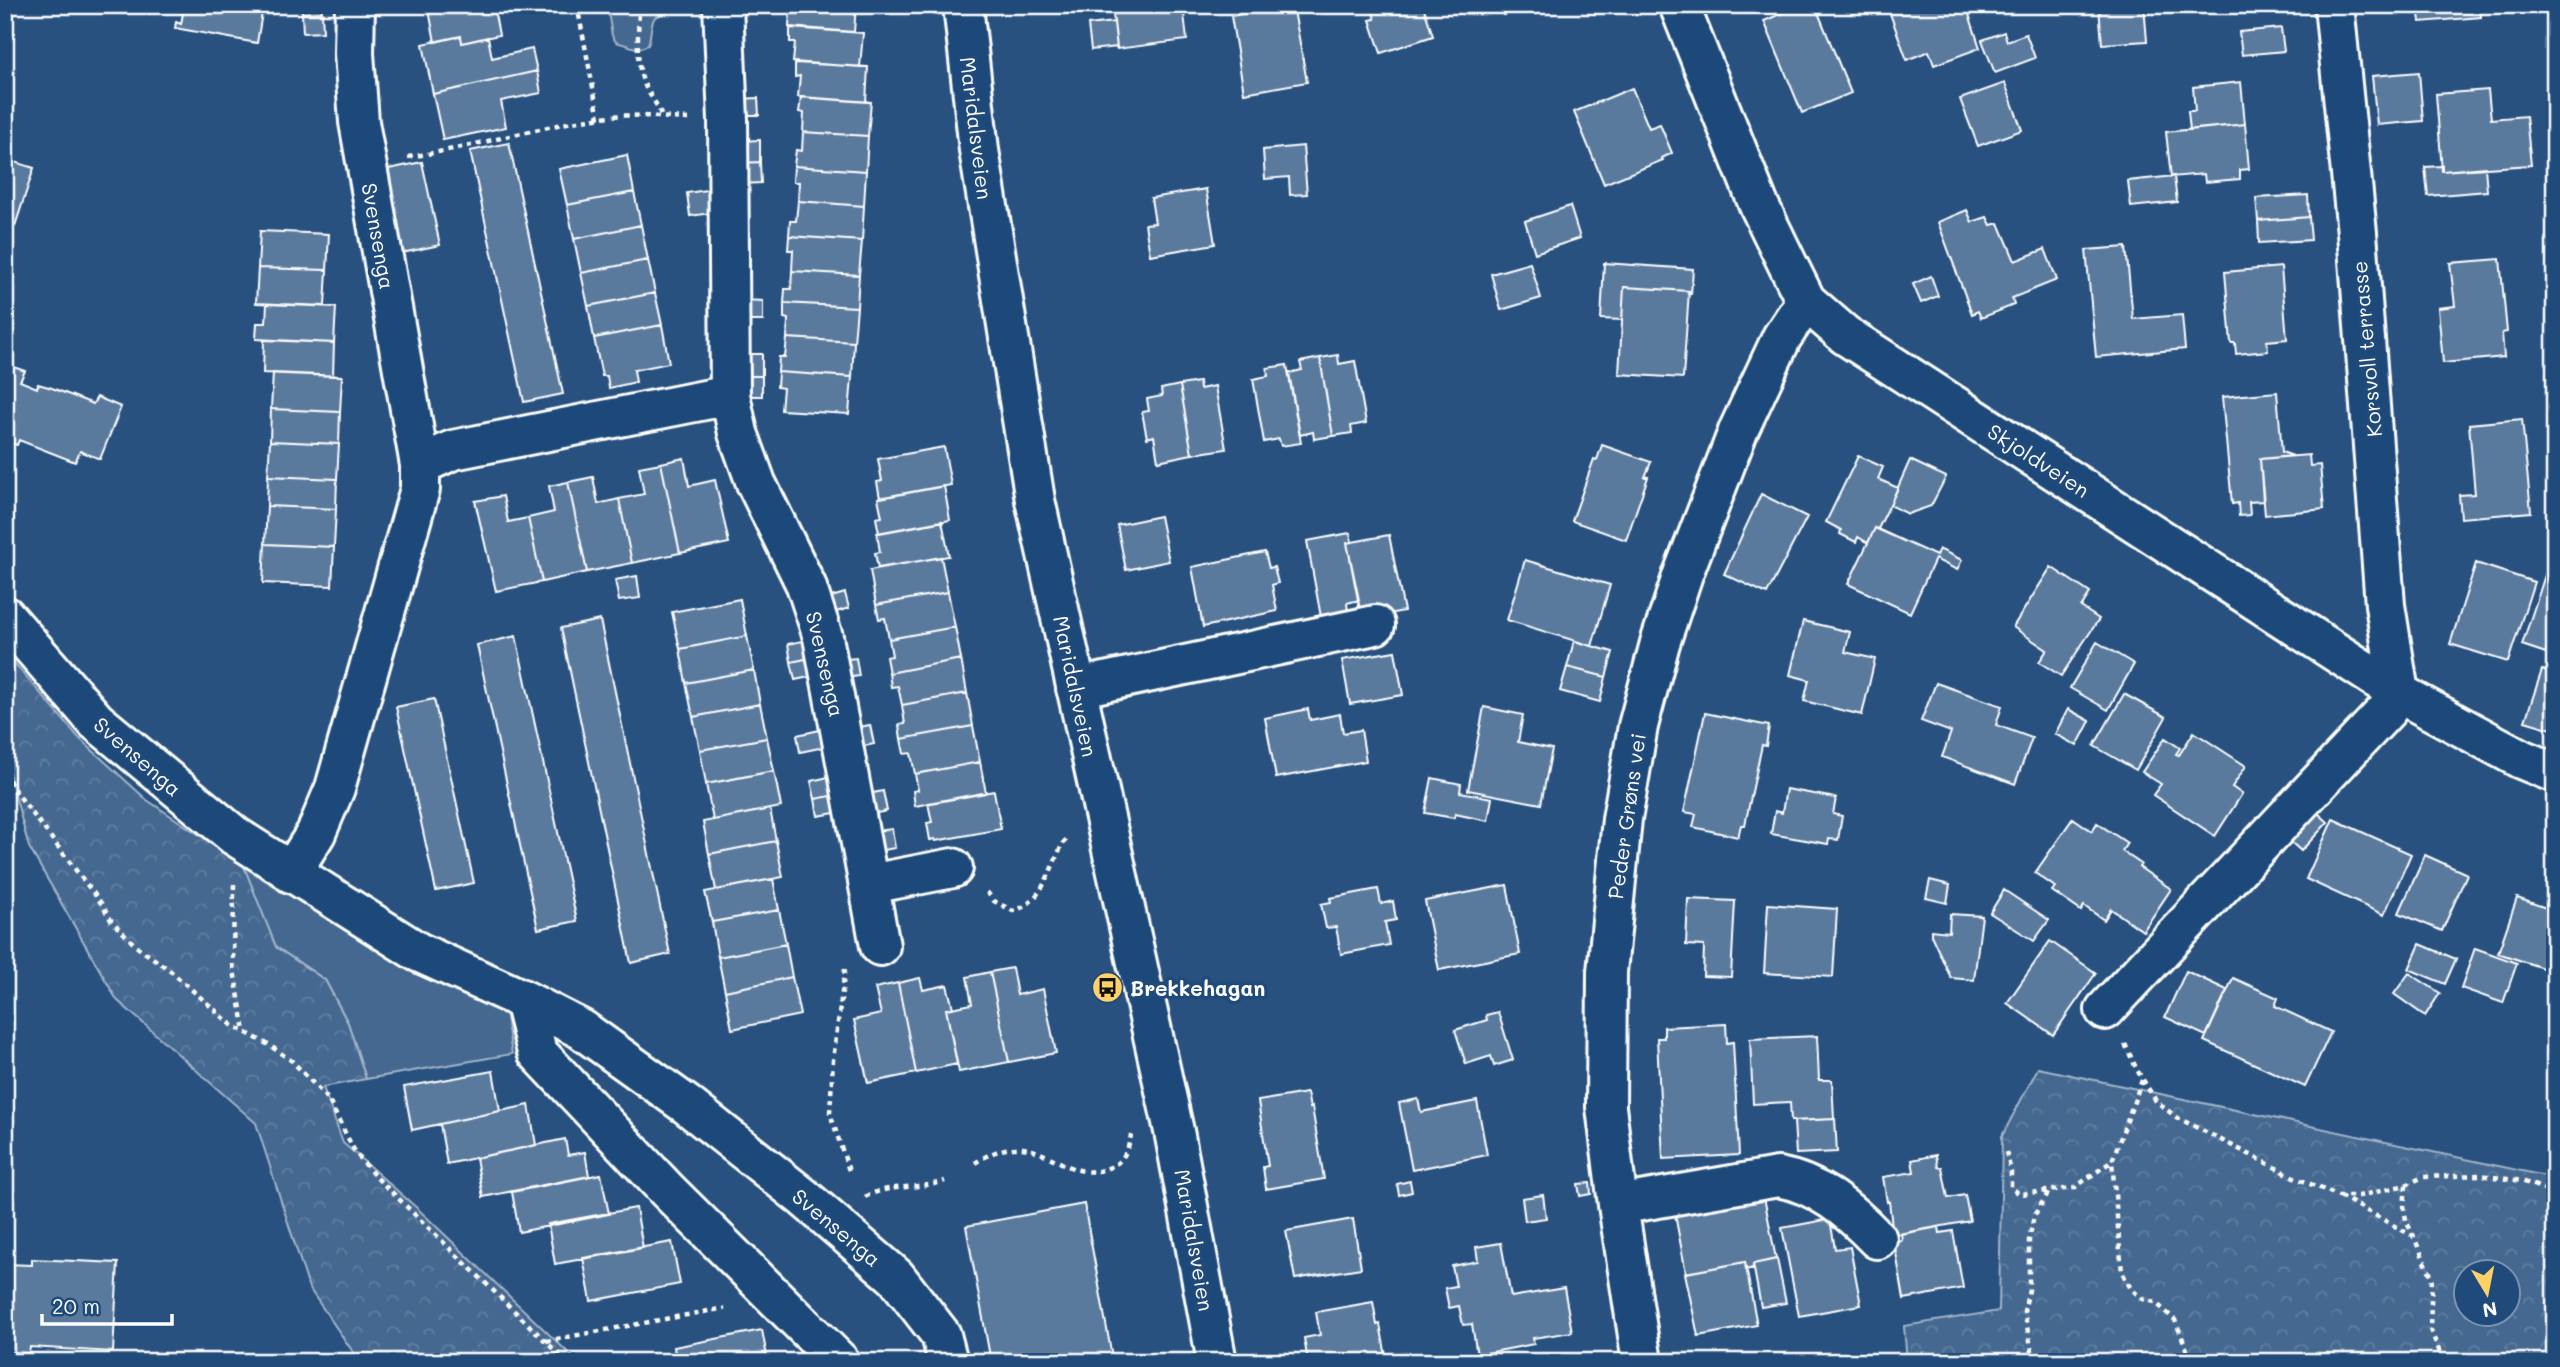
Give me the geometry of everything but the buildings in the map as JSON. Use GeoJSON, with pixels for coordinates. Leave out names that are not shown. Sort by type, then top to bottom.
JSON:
{"type":"FeatureCollection","features":[{"type":"Feature","properties":{"kind":"street","name":"Svensenga"},"geometry":{"type":"LineString","coordinates":[[291,873],[316,833],[335,788],[420,489],[420,465],[359,122],[354,53],[355,5]]}},
{"type":"Feature","properties":{"kind":"street","name":"Svensenga"},"geometry":{"type":"LineString","coordinates":[[723,5],[728,120],[730,395],[738,433],[756,483],[806,585],[823,638],[870,884],[864,952]]}},
{"type":"Feature","properties":{"kind":"street","name":"Maridalsveien"},"geometry":{"type":"LineString","coordinates":[[963,5],[979,150],[1035,500],[1171,1117],[1217,1362]]}},
{"type":"Feature","properties":{"kind":"street","name":"Skjoldveien"},"geometry":{"type":"LineString","coordinates":[[1679,5],[1758,203],[1806,301],[1845,335],[2399,692],[2521,759],[2555,773]]}},
{"type":"Feature","properties":{"kind":"street","name":"Korsvoll terrasse"},"geometry":{"type":"LineString","coordinates":[[2334,5],[2357,233],[2385,605],[2399,692]]}},
{"type":"Feature","properties":{"kind":"street","name":"Peder Grøns vei"},"geometry":{"type":"LineString","coordinates":[[1642,1362],[1606,1107],[1607,972],[1622,819],[1638,726],[1660,643],[1683,574],[1739,429],[1782,337],[1806,301]]}},
{"type":"Feature","properties":{"kind":"street"},"geometry":{"type":"LineString","coordinates":[[420,465],[453,450],[730,395]]}},
{"type":"Feature","properties":{"kind":"street","name":"Svensenga"},"geometry":{"type":"LineString","coordinates":[[5,616],[96,721],[235,836],[418,952],[581,1029],[687,1105],[803,1197],[897,1277],[941,1335],[948,1362]]}},
{"type":"Feature","properties":{"kind":"street"},"geometry":{"type":"LineString","coordinates":[[1076,688],[1375,625]]}},
{"type":"Feature","properties":{"kind":"street"},"geometry":{"type":"LineString","coordinates":[[2105,1010],[2387,710],[2399,692]]}},
{"type":"Feature","properties":{"kind":"street"},"geometry":{"type":"LineString","coordinates":[[870,884],[953,868]]}},
{"type":"Feature","properties":{"kind":"street"},"geometry":{"type":"LineString","coordinates":[[524,1000],[537,1052],[667,1190],[840,1362]]}},
{"type":"Feature","properties":{"kind":"street"},"geometry":{"type":"LineString","coordinates":[[1618,1205],[1778,1177],[1797,1181],[1832,1199],[1856,1217],[1877,1239]]}},
{"type":"Feature","properties":{"kind":"path"},"geometry":{"type":"LineString","coordinates":[[577,5],[599,118]]}},
{"type":"Feature","properties":{"kind":"path"},"geometry":{"type":"LineString","coordinates":[[639,5],[638,61],[643,81],[660,108],[662,118]]}},
{"type":"Feature","properties":{"kind":"path"},"geometry":{"type":"LineString","coordinates":[[403,158],[446,152],[489,140],[599,118],[728,120]]}},
{"type":"Feature","properties":{"kind":"path"},"geometry":{"type":"LineString","coordinates":[[5,771],[13,788],[102,903],[111,920],[137,947],[167,968],[232,1025],[292,1060],[328,1099],[355,1152],[373,1174],[567,1362]]}},
{"type":"Feature","properties":{"kind":"path"},"geometry":{"type":"LineString","coordinates":[[235,836],[233,965],[245,1032]]}},
{"type":"Feature","properties":{"kind":"path"},"geometry":{"type":"LineString","coordinates":[[953,868],[968,874],[1004,907],[1013,911],[1023,908],[1038,895],[1063,843],[1070,836]]}},
{"type":"Feature","properties":{"kind":"path"},"geometry":{"type":"LineString","coordinates":[[849,1171],[830,1114],[833,1060],[864,952]]}},
{"type":"Feature","properties":{"kind":"path"},"geometry":{"type":"LineString","coordinates":[[2188,1362],[2188,1352],[2175,1320],[2155,1303],[2143,1300],[2131,1289],[2122,1272],[2112,1161],[2142,1080],[2156,1101],[2176,1117],[2294,1177],[2339,1196],[2411,1235]]}},
{"type":"Feature","properties":{"kind":"path"},"geometry":{"type":"LineString","coordinates":[[975,1163],[999,1151],[1017,1147],[1036,1152],[1079,1171],[1095,1172],[1110,1168],[1120,1161]]}},
{"type":"Feature","properties":{"kind":"path"},"geometry":{"type":"LineString","coordinates":[[2006,1152],[2011,1188],[2020,1194],[2074,1188],[2112,1161]]}},
{"type":"Feature","properties":{"kind":"path"},"geometry":{"type":"LineString","coordinates":[[2339,1196],[2359,1196],[2406,1185],[2423,1177],[2480,1175],[2522,1181],[2555,1193]]}},
{"type":"Feature","properties":{"kind":"path"},"geometry":{"type":"LineString","coordinates":[[855,1202],[872,1193],[896,1186],[932,1185],[945,1181]]}},
{"type":"Feature","properties":{"kind":"path"},"geometry":{"type":"LineString","coordinates":[[2406,1185],[2404,1208],[2411,1235],[2432,1277],[2430,1329],[2444,1362]]}},
{"type":"Feature","properties":{"kind":"path"},"geometry":{"type":"LineString","coordinates":[[2034,1362],[2024,1311],[2029,1290],[2029,1240],[2034,1216],[2048,1193]]}},
{"type":"Feature","properties":{"kind":"path"},"geometry":{"type":"LineString","coordinates":[[546,1341],[737,1306]]}},
{"type":"Feature","properties":{"kind":"green space"},"geometry":{"type":"Polygon","coordinates":[[[607,5],[677,5],[676,9],[655,17],[648,45],[639,49],[616,42],[612,36],[607,5]]]}},
{"type":"Feature","properties":{"kind":"green space"},"geometry":{"type":"Polygon","coordinates":[[[5,652],[79,738],[147,800],[243,864],[276,947],[325,980],[348,1023],[366,1079],[323,1087],[343,1143],[418,1209],[578,1362],[360,1362],[309,1288],[256,1123],[117,1000],[29,847],[5,758],[5,652]]]}},
{"type":"Feature","properties":{"kind":"green space"},"geometry":{"type":"Polygon","coordinates":[[[243,865],[505,1011],[512,1054],[366,1079],[348,1023],[325,980],[276,947],[243,865]]]}},
{"type":"Feature","properties":{"kind":"green space"},"geometry":{"type":"Polygon","coordinates":[[[2038,1068],[2555,1178],[2555,1362],[1907,1362],[1904,1326],[1999,1311],[2002,1136],[2038,1068]]]}},
{"type":"Feature","properties":{"kind":"place","name":"Brekkehagan"},"geometry":{"type":"Point","coordinates":[1107,987]}}]}
